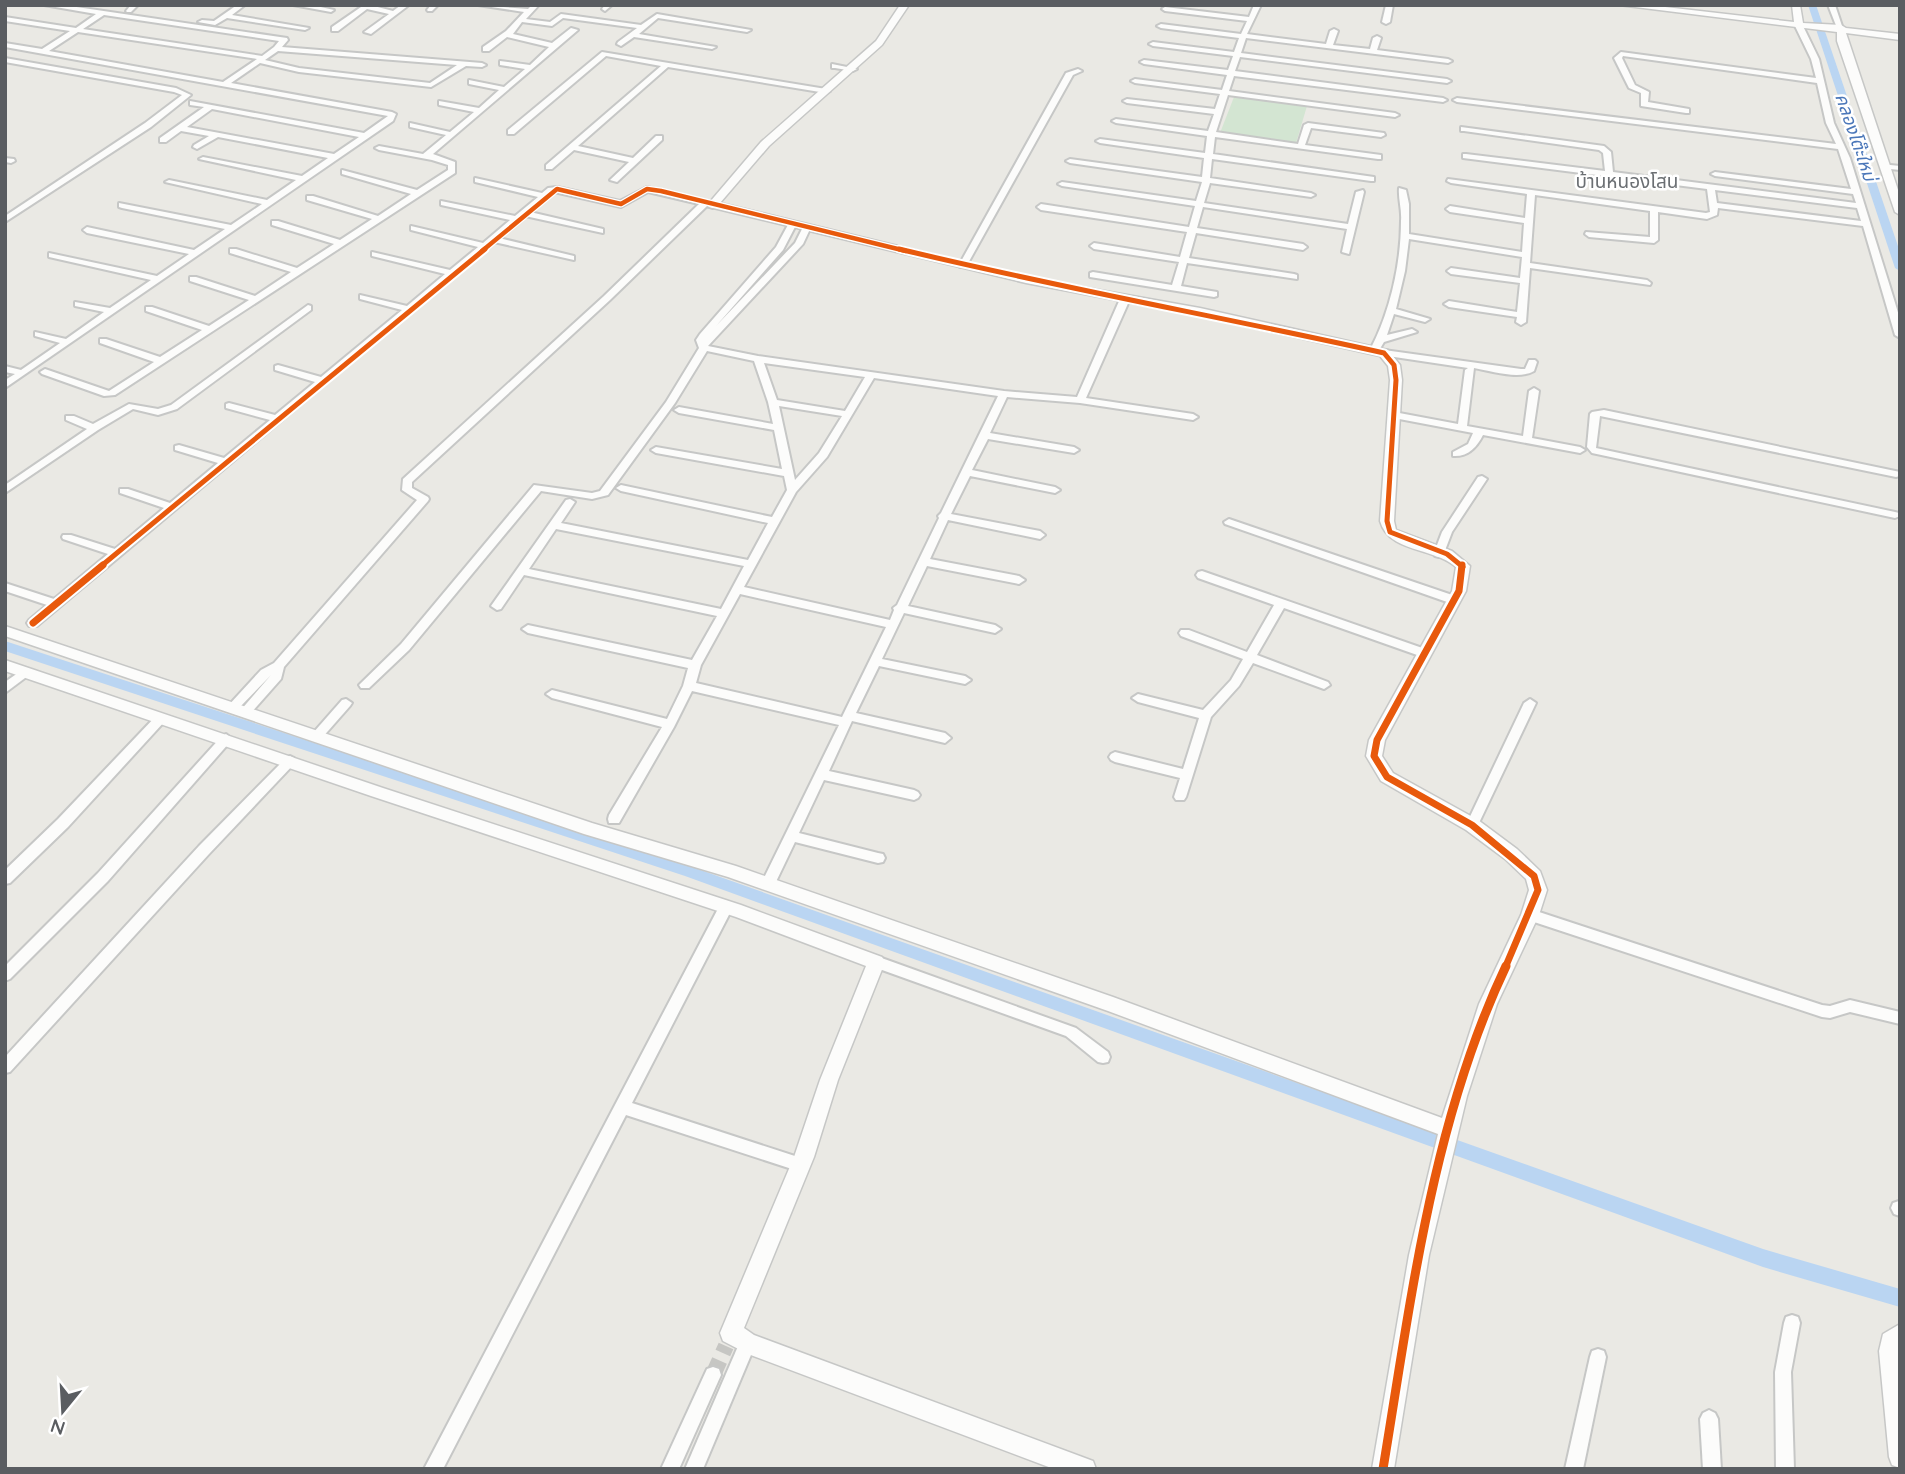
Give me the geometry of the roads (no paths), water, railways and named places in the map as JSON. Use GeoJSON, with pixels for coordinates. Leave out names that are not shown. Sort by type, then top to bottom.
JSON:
{"type":"FeatureCollection","features":[{"type":"Feature","properties":{"kind":"street"},"geometry":{"type":"LineString","coordinates":[[47,5],[284,40],[277,49],[227,82]]}},
{"type":"Feature","properties":{"kind":"street"},"geometry":{"type":"LineString","coordinates":[[135,5],[129,11],[210,23],[241,5]]}},
{"type":"Feature","properties":{"kind":"street"},"geometry":{"type":"LineString","coordinates":[[296,5],[331,10]]}},
{"type":"Feature","properties":{"kind":"street"},"geometry":{"type":"LineString","coordinates":[[368,32],[406,5]]}},
{"type":"Feature","properties":{"kind":"street"},"geometry":{"type":"LineString","coordinates":[[481,5],[533,8]]}},
{"type":"Feature","properties":{"kind":"street"},"geometry":{"type":"LineString","coordinates":[[239,709],[277,676],[278,666],[424,499],[407,490],[407,481],[709,204],[765,144],[853,69],[879,43],[905,5]]}},
{"type":"Feature","properties":{"kind":"street"},"geometry":{"type":"LineString","coordinates":[[1176,288],[1206,181],[1211,135],[1234,74],[1243,36],[1258,5]]}},
{"type":"Feature","properties":{"kind":"street"},"geometry":{"type":"LineString","coordinates":[[1385,22],[1390,5]]}},
{"type":"Feature","properties":{"kind":"street"},"geometry":{"type":"LineString","coordinates":[[1623,5],[1900,35]]}},
{"type":"Feature","properties":{"kind":"street"},"geometry":{"type":"LineString","coordinates":[[1653,5],[1801,25]]}},
{"type":"Feature","properties":{"kind":"street"},"geometry":{"type":"LineString","coordinates":[[1796,5],[1815,59],[1830,123],[1841,147],[1900,335]]}},
{"type":"Feature","properties":{"kind":"street"},"geometry":{"type":"LineString","coordinates":[[1831,5],[1900,212]]}},
{"type":"Feature","properties":{"kind":"street"},"geometry":{"type":"LineString","coordinates":[[335,29],[362,6],[394,13]]}},
{"type":"Feature","properties":{"kind":"street"},"geometry":{"type":"LineString","coordinates":[[486,48],[508,33],[533,8]]}},
{"type":"Feature","properties":{"kind":"street"},"geometry":{"type":"LineString","coordinates":[[1165,9],[1252,19]]}},
{"type":"Feature","properties":{"kind":"street"},"geometry":{"type":"LineString","coordinates":[[44,51],[103,13]]}},
{"type":"Feature","properties":{"kind":"street"},"geometry":{"type":"LineString","coordinates":[[226,16],[305,28]]}},
{"type":"Feature","properties":{"kind":"street"},"geometry":{"type":"LineString","coordinates":[[520,20],[550,24],[561,16],[642,27]]}},
{"type":"Feature","properties":{"kind":"street"},"geometry":{"type":"LineString","coordinates":[[621,44],[657,16],[747,30]]}},
{"type":"Feature","properties":{"kind":"street"},"geometry":{"type":"LineString","coordinates":[[5,19],[261,60],[299,70],[431,85],[464,64]]}},
{"type":"Feature","properties":{"kind":"street"},"geometry":{"type":"LineString","coordinates":[[1161,26],[1448,61]]}},
{"type":"Feature","properties":{"kind":"street"},"geometry":{"type":"LineString","coordinates":[[1286,41],[1291,29]]}},
{"type":"Feature","properties":{"kind":"street"},"geometry":{"type":"LineString","coordinates":[[429,158],[427,155],[450,134],[574,30]]}},
{"type":"Feature","properties":{"kind":"street"},"geometry":{"type":"LineString","coordinates":[[1329,47],[1334,31]]}},
{"type":"Feature","properties":{"kind":"street"},"geometry":{"type":"LineString","coordinates":[[508,33],[514,37],[552,46]]}},
{"type":"Feature","properties":{"kind":"street"},"geometry":{"type":"LineString","coordinates":[[632,35],[712,47]]}},
{"type":"Feature","properties":{"kind":"street"},"geometry":{"type":"LineString","coordinates":[[1373,52],[1377,38]]}},
{"type":"Feature","properties":{"kind":"street"},"geometry":{"type":"LineString","coordinates":[[1153,44],[1447,81]]}},
{"type":"Feature","properties":{"kind":"street"},"geometry":{"type":"LineString","coordinates":[[1418,58],[1421,44]]}},
{"type":"Feature","properties":{"kind":"street"},"geometry":{"type":"LineString","coordinates":[[5,45],[227,82],[392,114],[390,119],[5,386]]}},
{"type":"Feature","properties":{"kind":"street"},"geometry":{"type":"LineString","coordinates":[[277,49],[482,65]]}},
{"type":"Feature","properties":{"kind":"street"},"geometry":{"type":"LineString","coordinates":[[510,132],[605,54],[826,91]]}},
{"type":"Feature","properties":{"kind":"street"},"geometry":{"type":"LineString","coordinates":[[1686,111],[1644,104],[1645,92],[1632,86],[1618,58],[1621,54],[1820,81]]}},
{"type":"Feature","properties":{"kind":"street"},"geometry":{"type":"LineString","coordinates":[[5,60],[176,90],[187,95],[148,125],[5,220]]}},
{"type":"Feature","properties":{"kind":"street"},"geometry":{"type":"LineString","coordinates":[[1144,62],[1443,100]]}},
{"type":"Feature","properties":{"kind":"street"},"geometry":{"type":"LineString","coordinates":[[503,63],[530,67]]}},
{"type":"Feature","properties":{"kind":"street"},"geometry":{"type":"LineString","coordinates":[[549,167],[667,64]]}},
{"type":"Feature","properties":{"kind":"street"},"geometry":{"type":"LineString","coordinates":[[835,66],[853,69]]}},
{"type":"Feature","properties":{"kind":"street"},"geometry":{"type":"LineString","coordinates":[[963,265],[1070,73],[1078,71]]}},
{"type":"Feature","properties":{"kind":"street"},"geometry":{"type":"LineString","coordinates":[[1135,81],[1395,115]]}},
{"type":"Feature","properties":{"kind":"street"},"geometry":{"type":"LineString","coordinates":[[472,82],[504,89]]}},
{"type":"Feature","properties":{"kind":"street"},"geometry":{"type":"LineString","coordinates":[[1457,100],[1841,147]]}},
{"type":"Feature","properties":{"kind":"street"},"geometry":{"type":"LineString","coordinates":[[1127,101],[1219,112]]}},
{"type":"Feature","properties":{"kind":"street"},"geometry":{"type":"LineString","coordinates":[[193,103],[365,136]]}},
{"type":"Feature","properties":{"kind":"street"},"geometry":{"type":"LineString","coordinates":[[442,103],[478,110]]}},
{"type":"Feature","properties":{"kind":"street"},"geometry":{"type":"LineString","coordinates":[[163,140],[211,106]]}},
{"type":"Feature","properties":{"kind":"street"},"geometry":{"type":"LineString","coordinates":[[1116,121],[1378,157]]}},
{"type":"Feature","properties":{"kind":"street"},"geometry":{"type":"LineString","coordinates":[[413,125],[450,134]]}},
{"type":"Feature","properties":{"kind":"street"},"geometry":{"type":"LineString","coordinates":[[1301,146],[1308,125],[1381,135]]}},
{"type":"Feature","properties":{"kind":"street"},"geometry":{"type":"LineString","coordinates":[[180,128],[335,157]]}},
{"type":"Feature","properties":{"kind":"street"},"geometry":{"type":"LineString","coordinates":[[1464,130],[1601,145],[1607,152],[1609,175]]}},
{"type":"Feature","properties":{"kind":"street"},"geometry":{"type":"LineString","coordinates":[[197,147],[216,135]]}},
{"type":"Feature","properties":{"kind":"street"},"geometry":{"type":"LineString","coordinates":[[614,180],[659,138]]}},
{"type":"Feature","properties":{"kind":"street"},"geometry":{"type":"LineString","coordinates":[[1100,141],[1371,179]]}},
{"type":"Feature","properties":{"kind":"street"},"geometry":{"type":"LineString","coordinates":[[572,147],[635,161]]}},
{"type":"Feature","properties":{"kind":"street"},"geometry":{"type":"LineString","coordinates":[[45,372],[110,394],[454,166],[379,148]]}},
{"type":"Feature","properties":{"kind":"street"},"geometry":{"type":"LineString","coordinates":[[1466,156],[1859,206]]}},
{"type":"Feature","properties":{"kind":"street"},"geometry":{"type":"LineString","coordinates":[[203,159],[303,179]]}},
{"type":"Feature","properties":{"kind":"street"},"geometry":{"type":"LineString","coordinates":[[1070,161],[1311,195]]}},
{"type":"Feature","properties":{"kind":"street"},"geometry":{"type":"LineString","coordinates":[[1884,166],[1900,168]]}},
{"type":"Feature","properties":{"kind":"street"},"geometry":{"type":"LineString","coordinates":[[345,172],[417,193]]}},
{"type":"Feature","properties":{"kind":"street"},"geometry":{"type":"LineString","coordinates":[[1715,174],[1855,192]]}},
{"type":"Feature","properties":{"kind":"street"},"geometry":{"type":"LineString","coordinates":[[478,180],[545,196]]}},
{"type":"Feature","properties":{"kind":"street"},"geometry":{"type":"LineString","coordinates":[[1451,181],[1711,216],[1714,205],[1711,187]]}},
{"type":"Feature","properties":{"kind":"street"},"geometry":{"type":"LineString","coordinates":[[169,182],[269,202]]}},
{"type":"Feature","properties":{"kind":"street"},"geometry":{"type":"LineString","coordinates":[[1062,184],[1352,227]]}},
{"type":"Feature","properties":{"kind":"street"},"geometry":{"type":"LineString","coordinates":[[33,623],[520,216],[557,189],[621,204],[647,189],[963,265],[1125,299],[1521,372],[1529,371],[1532,362]]}},
{"type":"Feature","properties":{"kind":"street"},"geometry":{"type":"LineString","coordinates":[[1381,347],[1392,312],[1406,236],[1407,205],[1402,190]]}},
{"type":"Feature","properties":{"kind":"street"},"geometry":{"type":"LineString","coordinates":[[1346,252],[1360,192]]}},
{"type":"Feature","properties":{"kind":"street"},"geometry":{"type":"LineString","coordinates":[[1449,304],[1521,318],[1531,193]]}},
{"type":"Feature","properties":{"kind":"street"},"geometry":{"type":"LineString","coordinates":[[310,198],[377,218]]}},
{"type":"Feature","properties":{"kind":"street"},"geometry":{"type":"LineString","coordinates":[[444,203],[600,231]]}},
{"type":"Feature","properties":{"kind":"street"},"geometry":{"type":"LineString","coordinates":[[122,205],[232,228]]}},
{"type":"Feature","properties":{"kind":"street"},"geometry":{"type":"LineString","coordinates":[[1714,205],[1865,224]]}},
{"type":"Feature","properties":{"kind":"street"},"geometry":{"type":"LineString","coordinates":[[1041,207],[1303,247]]}},
{"type":"Feature","properties":{"kind":"street"},"geometry":{"type":"LineString","coordinates":[[1450,209],[1530,220]]}},
{"type":"Feature","properties":{"kind":"street"},"geometry":{"type":"LineString","coordinates":[[1589,234],[1654,240],[1654,209]]}},
{"type":"Feature","properties":{"kind":"street"},"geometry":{"type":"LineString","coordinates":[[275,223],[340,243]]}},
{"type":"Feature","properties":{"kind":"street"},"geometry":{"type":"LineString","coordinates":[[365,685],[405,647],[538,487],[592,496],[604,493],[670,403],[704,346],[799,244],[799,227]]}},
{"type":"Feature","properties":{"kind":"street"},"geometry":{"type":"LineString","coordinates":[[799,227],[703,336],[701,340],[704,346],[758,359],[1004,394],[1080,400],[1193,416]]}},
{"type":"Feature","properties":{"kind":"street"},"geometry":{"type":"LineString","coordinates":[[414,228],[571,258]]}},
{"type":"Feature","properties":{"kind":"street"},"geometry":{"type":"LineString","coordinates":[[87,230],[195,253]]}},
{"type":"Feature","properties":{"kind":"street"},"geometry":{"type":"LineString","coordinates":[[1406,236],[1647,283]]}},
{"type":"Feature","properties":{"kind":"street"},"geometry":{"type":"LineString","coordinates":[[1094,246],[1294,277]]}},
{"type":"Feature","properties":{"kind":"street"},"geometry":{"type":"LineString","coordinates":[[233,251],[298,271]]}},
{"type":"Feature","properties":{"kind":"street"},"geometry":{"type":"LineString","coordinates":[[375,254],[452,273]]}},
{"type":"Feature","properties":{"kind":"street"},"geometry":{"type":"LineString","coordinates":[[52,255],[158,279]]}},
{"type":"Feature","properties":{"kind":"street"},"geometry":{"type":"LineString","coordinates":[[1451,271],[1523,281]]}},
{"type":"Feature","properties":{"kind":"street"},"geometry":{"type":"LineString","coordinates":[[1093,275],[1214,294]]}},
{"type":"Feature","properties":{"kind":"street"},"geometry":{"type":"LineString","coordinates":[[193,279],[255,299]]}},
{"type":"Feature","properties":{"kind":"street"},"geometry":{"type":"LineString","coordinates":[[363,297],[409,309]]}},
{"type":"Feature","properties":{"kind":"street"},"geometry":{"type":"LineString","coordinates":[[1080,400],[1125,299]]}},
{"type":"Feature","properties":{"kind":"street"},"geometry":{"type":"LineString","coordinates":[[78,304],[111,311]]}},
{"type":"Feature","properties":{"kind":"street"},"geometry":{"type":"LineString","coordinates":[[5,489],[94,428],[132,406],[158,412],[174,407],[308,308]]}},
{"type":"Feature","properties":{"kind":"street"},"geometry":{"type":"LineString","coordinates":[[149,309],[209,329]]}},
{"type":"Feature","properties":{"kind":"street"},"geometry":{"type":"LineString","coordinates":[[1392,312],[1425,318]]}},
{"type":"Feature","properties":{"kind":"street"},"geometry":{"type":"LineString","coordinates":[[1381,347],[1412,332]]}},
{"type":"Feature","properties":{"kind":"street"},"geometry":{"type":"LineString","coordinates":[[38,334],[68,342]]}},
{"type":"Feature","properties":{"kind":"street"},"geometry":{"type":"LineString","coordinates":[[103,341],[161,361]]}},
{"type":"Feature","properties":{"kind":"street"},"geometry":{"type":"LineString","coordinates":[[1381,347],[1394,365],[1394,415],[1387,521],[1390,533],[1399,540],[1458,560],[1463,566],[1459,592],[1377,740],[1374,756],[1387,777],[1472,825],[1511,854],[1534,876],[1538,890],[1530,915],[1480,1025],[1437,1174],[1419,1255],[1383,1469]]}},
{"type":"Feature","properties":{"kind":"street"},"geometry":{"type":"LineString","coordinates":[[758,359],[773,402],[792,490]]}},
{"type":"Feature","properties":{"kind":"street"},"geometry":{"type":"LineString","coordinates":[[278,368],[323,381]]}},
{"type":"Feature","properties":{"kind":"street"},"geometry":{"type":"LineString","coordinates":[[5,369],[23,373]]}},
{"type":"Feature","properties":{"kind":"street"},"geometry":{"type":"LineString","coordinates":[[1462,429],[1470,370]]}},
{"type":"Feature","properties":{"kind":"street"},"geometry":{"type":"LineString","coordinates":[[614,819],[670,724],[689,686],[695,665],[792,490],[823,455],[872,374]]}},
{"type":"Feature","properties":{"kind":"street"},"geometry":{"type":"LineString","coordinates":[[1527,441],[1534,391]]}},
{"type":"Feature","properties":{"kind":"street"},"geometry":{"type":"LineString","coordinates":[[768,884],[1004,394]]}},
{"type":"Feature","properties":{"kind":"street"},"geometry":{"type":"LineString","coordinates":[[773,402],[848,414]]}},
{"type":"Feature","properties":{"kind":"street"},"geometry":{"type":"LineString","coordinates":[[229,406],[277,419]]}},
{"type":"Feature","properties":{"kind":"street"},"geometry":{"type":"LineString","coordinates":[[679,410],[779,428]]}},
{"type":"Feature","properties":{"kind":"street"},"geometry":{"type":"LineString","coordinates":[[1394,415],[1580,450],[1588,455],[1594,449],[1595,414],[1604,413],[1896,474]]}},
{"type":"Feature","properties":{"kind":"street"},"geometry":{"type":"LineString","coordinates":[[70,418],[94,428]]}},
{"type":"Feature","properties":{"kind":"street"},"geometry":{"type":"LineString","coordinates":[[1457,454],[1472,446],[1479,432]]}},
{"type":"Feature","properties":{"kind":"street"},"geometry":{"type":"LineString","coordinates":[[984,435],[1074,450]]}},
{"type":"Feature","properties":{"kind":"street"},"geometry":{"type":"LineString","coordinates":[[179,448],[226,462]]}},
{"type":"Feature","properties":{"kind":"street"},"geometry":{"type":"LineString","coordinates":[[1594,449],[1895,515]]}},
{"type":"Feature","properties":{"kind":"street"},"geometry":{"type":"LineString","coordinates":[[656,450],[790,474]]}},
{"type":"Feature","properties":{"kind":"street"},"geometry":{"type":"LineString","coordinates":[[965,472],[1055,490]]}},
{"type":"Feature","properties":{"kind":"street"},"geometry":{"type":"LineString","coordinates":[[1439,552],[1447,532],[1482,479]]}},
{"type":"Feature","properties":{"kind":"street"},"geometry":{"type":"LineString","coordinates":[[621,488],[776,521]]}},
{"type":"Feature","properties":{"kind":"street"},"geometry":{"type":"LineString","coordinates":[[124,491],[172,507]]}},
{"type":"Feature","properties":{"kind":"street"},"geometry":{"type":"LineString","coordinates":[[497,606],[570,502]]}},
{"type":"Feature","properties":{"kind":"street"},"geometry":{"type":"LineString","coordinates":[[943,516],[1040,535]]}},
{"type":"Feature","properties":{"kind":"street"},"geometry":{"type":"LineString","coordinates":[[1229,522],[1454,600]]}},
{"type":"Feature","properties":{"kind":"street"},"geometry":{"type":"LineString","coordinates":[[554,525],[751,565]]}},
{"type":"Feature","properties":{"kind":"street"},"geometry":{"type":"LineString","coordinates":[[67,537],[116,554]]}},
{"type":"Feature","properties":{"kind":"street"},"geometry":{"type":"LineString","coordinates":[[922,561],[1019,580]]}},
{"type":"Feature","properties":{"kind":"street"},"geometry":{"type":"LineString","coordinates":[[522,571],[722,614]]}},
{"type":"Feature","properties":{"kind":"street"},"geometry":{"type":"LineString","coordinates":[[1202,575],[1424,653]]}},
{"type":"Feature","properties":{"kind":"street"},"geometry":{"type":"LineString","coordinates":[[5,587],[56,604]]}},
{"type":"Feature","properties":{"kind":"street"},"geometry":{"type":"LineString","coordinates":[[737,589],[892,624]]}},
{"type":"Feature","properties":{"kind":"street"},"geometry":{"type":"LineString","coordinates":[[1180,797],[1206,715],[1235,683],[1281,603]]}},
{"type":"Feature","properties":{"kind":"street"},"geometry":{"type":"LineString","coordinates":[[899,608],[995,629]]}},
{"type":"Feature","properties":{"kind":"street"},"geometry":{"type":"LineString","coordinates":[[528,629],[695,665]]}},
{"type":"Feature","properties":{"kind":"street"},"geometry":{"type":"LineString","coordinates":[[5,631],[590,829],[768,884],[1113,1005],[1448,1133]]}},
{"type":"Feature","properties":{"kind":"street"},"geometry":{"type":"LineString","coordinates":[[1185,633],[1324,685]]}},
{"type":"Feature","properties":{"kind":"street"},"geometry":{"type":"LineString","coordinates":[[874,661],[965,680]]}},
{"type":"Feature","properties":{"kind":"street"},"geometry":{"type":"LineString","coordinates":[[5,665],[726,907],[1071,1032],[1102,1057]]}},
{"type":"Feature","properties":{"kind":"street"},"geometry":{"type":"LineString","coordinates":[[5,690],[25,672]]}},
{"type":"Feature","properties":{"kind":"street"},"geometry":{"type":"LineString","coordinates":[[689,686],[945,738]]}},
{"type":"Feature","properties":{"kind":"street"},"geometry":{"type":"LineString","coordinates":[[552,694],[670,724]]}},
{"type":"Feature","properties":{"kind":"street"},"geometry":{"type":"LineString","coordinates":[[1138,698],[1206,715]]}},
{"type":"Feature","properties":{"kind":"street"},"geometry":{"type":"LineString","coordinates":[[317,736],[346,703]]}},
{"type":"Feature","properties":{"kind":"street"},"geometry":{"type":"LineString","coordinates":[[1472,825],[1531,703]]}},
{"type":"Feature","properties":{"kind":"street"},"geometry":{"type":"LineString","coordinates":[[5,879],[161,718]]}},
{"type":"Feature","properties":{"kind":"street"},"geometry":{"type":"LineString","coordinates":[[5,975],[103,877],[226,739]]}},
{"type":"Feature","properties":{"kind":"street"},"geometry":{"type":"LineString","coordinates":[[1115,757],[1186,775]]}},
{"type":"Feature","properties":{"kind":"street"},"geometry":{"type":"LineString","coordinates":[[5,1066],[290,761]]}},
{"type":"Feature","properties":{"kind":"street"},"geometry":{"type":"LineString","coordinates":[[820,774],[914,796]]}},
{"type":"Feature","properties":{"kind":"street"},"geometry":{"type":"LineString","coordinates":[[790,836],[878,858]]}},
{"type":"Feature","properties":{"kind":"street"},"geometry":{"type":"LineString","coordinates":[[433,1469],[726,907]]}},
{"type":"Feature","properties":{"kind":"street"},"geometry":{"type":"LineString","coordinates":[[1530,915],[1822,1011],[1830,1012],[1850,1006],[1900,1018]]}},
{"type":"Feature","properties":{"kind":"street"},"geometry":{"type":"LineString","coordinates":[[694,1469],[735,1341],[801,1165],[829,1080],[877,962]]}},
{"type":"Feature","properties":{"kind":"street"},"geometry":{"type":"LineString","coordinates":[[623,1107],[801,1165]]}},
{"type":"Feature","properties":{"kind":"street"},"geometry":{"type":"LineString","coordinates":[[1784,1469],[1783,1372],[1792,1323]]}},
{"type":"Feature","properties":{"kind":"street"},"geometry":{"type":"LineString","coordinates":[[1900,1335],[1891,1342],[1900,1457]]}},
{"type":"Feature","properties":{"kind":"street"},"geometry":{"type":"LineString","coordinates":[[735,1341],[1085,1469]]}},
{"type":"Feature","properties":{"kind":"street"},"geometry":{"type":"LineString","coordinates":[[1574,1469],[1598,1357]]}},
{"type":"Feature","properties":{"kind":"street"},"geometry":{"type":"LineString","coordinates":[[670,1469],[713,1375]]}},
{"type":"Feature","properties":{"kind":"street"},"geometry":{"type":"LineString","coordinates":[[1709,1419],[1712,1469]]}},
{"type":"Feature","properties":{"kind":"waterway","name":"คลองโต๊ะใหม่"},"geometry":{"type":"LineString","coordinates":[[1812,5],[1900,268]]}},
{"type":"Feature","properties":{"kind":"waterway"},"geometry":{"type":"LineString","coordinates":[[5,646],[690,872],[1763,1258],[1900,1298]]}},
{"type":"Feature","properties":{"kind":"tunnel"},"geometry":{"type":"LineString","coordinates":[[713,1375],[726,1346]]}},
{"type":"Feature","properties":{"kind":"district","name":"บ้านหนองโสน"},"geometry":{"type":"Point","coordinates":[1627,181]}}]}
